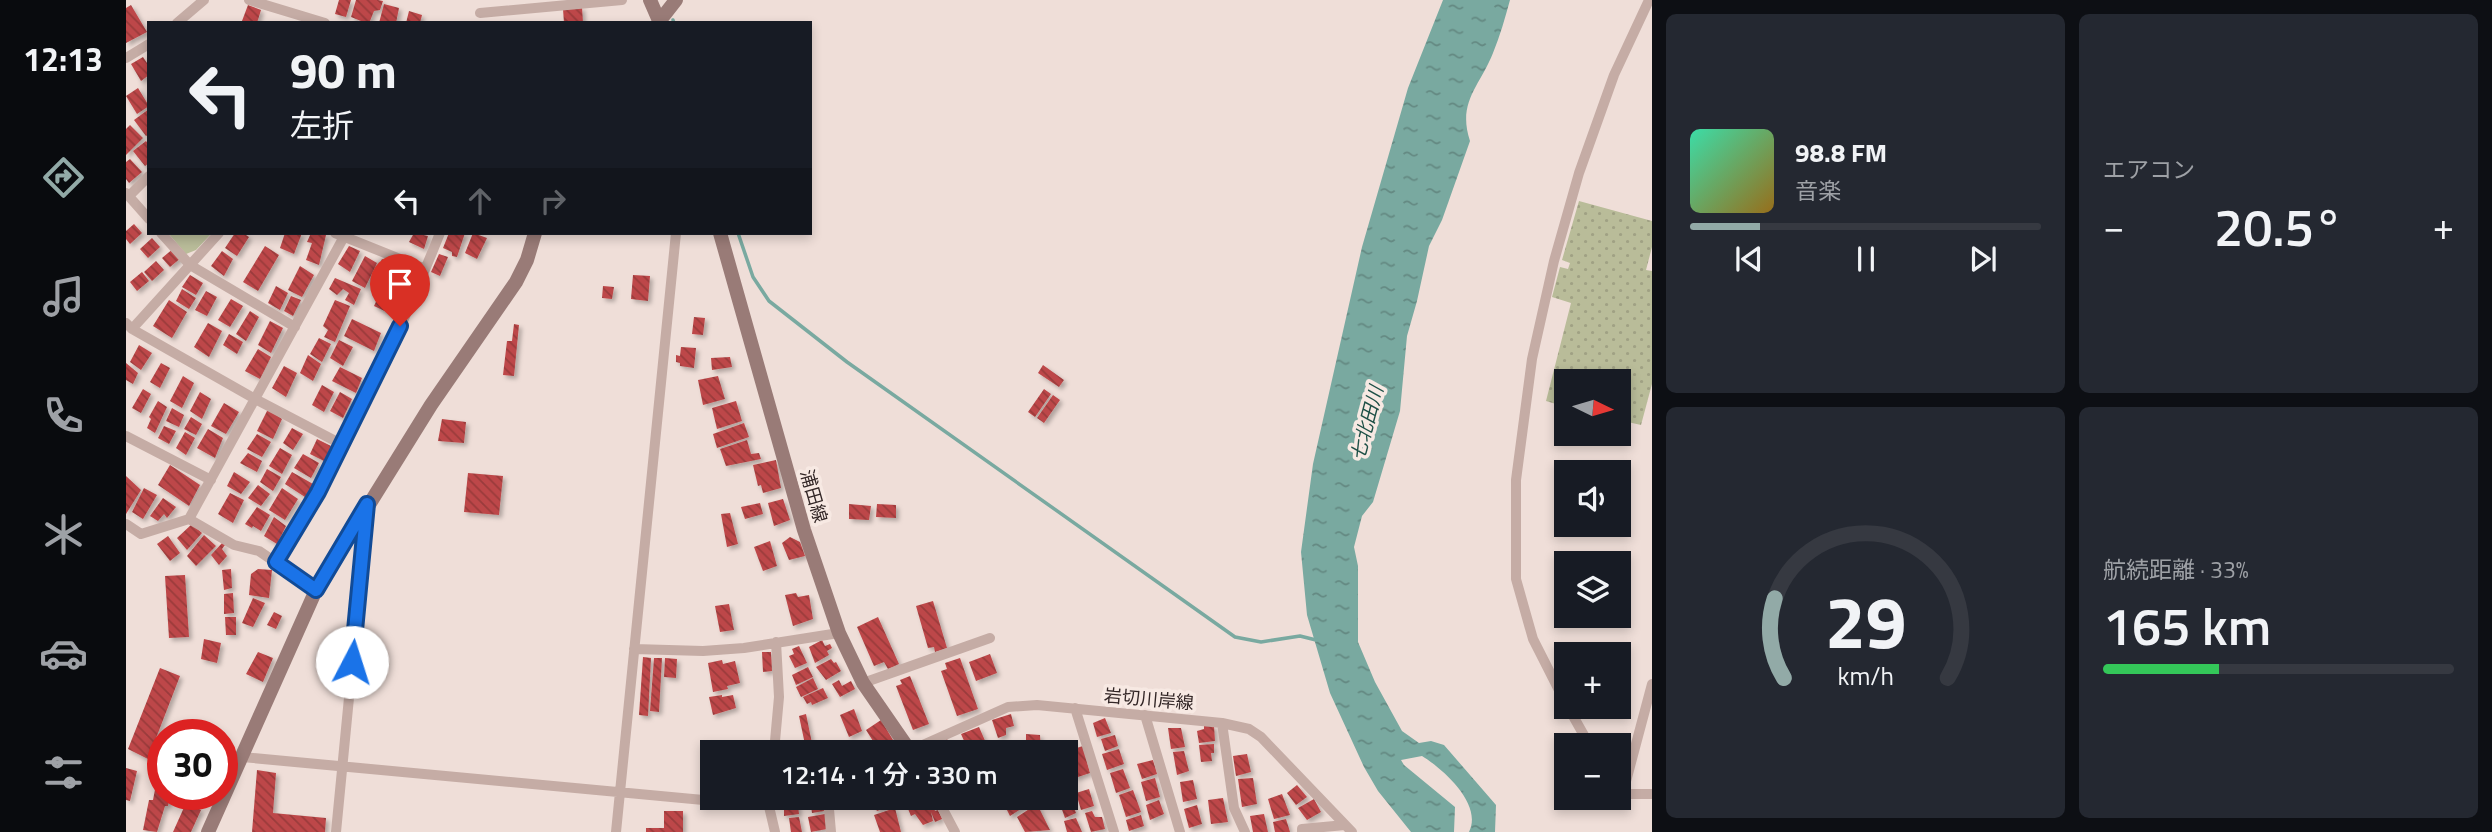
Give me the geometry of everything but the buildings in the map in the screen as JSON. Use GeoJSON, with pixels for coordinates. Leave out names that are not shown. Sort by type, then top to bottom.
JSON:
{"type":"FeatureCollection","features":[{"type":"Feature","properties":{"kind":"street"},"geometry":{"type":"LineString","coordinates":[[179,21],[204,0]]}},
{"type":"Feature","properties":{"kind":"street"},"geometry":{"type":"LineString","coordinates":[[250,0],[318,21]]}},
{"type":"Feature","properties":{"kind":"street"},"geometry":{"type":"LineString","coordinates":[[480,13],[622,0]]}},
{"type":"Feature","properties":{"kind":"street"},"geometry":{"type":"LineString","coordinates":[[650,0],[659,21]]}},
{"type":"Feature","properties":{"kind":"street"},"geometry":{"type":"LineString","coordinates":[[660,21],[676,0]]}},
{"type":"Feature","properties":{"kind":"street"},"geometry":{"type":"LineString","coordinates":[[1554,679],[1534,639],[1516,579],[1516,480],[1532,359],[1554,261],[1579,173],[1614,75],[1649,0]]}},
{"type":"Feature","properties":{"kind":"street"},"geometry":{"type":"LineString","coordinates":[[126,58],[147,45]]}},
{"type":"Feature","properties":{"kind":"street"},"geometry":{"type":"LineString","coordinates":[[147,178],[127,195],[147,217]]}},
{"type":"Feature","properties":{"kind":"street"},"geometry":{"type":"LineString","coordinates":[[163,235],[190,265],[295,327]]}},
{"type":"Feature","properties":{"kind":"street"},"geometry":{"type":"LineString","coordinates":[[217,235],[129,326],[255,399],[344,444]]}},
{"type":"Feature","properties":{"kind":"street"},"geometry":{"type":"LineString","coordinates":[[126,524],[141,534],[189,519],[295,327],[341,235]]}},
{"type":"Feature","properties":{"kind":"street"},"geometry":{"type":"LineString","coordinates":[[344,235],[425,269]]}},
{"type":"Feature","properties":{"kind":"street"},"geometry":{"type":"LineString","coordinates":[[276,562],[306,516],[344,444],[439,235]]}},
{"type":"Feature","properties":{"kind":"street"},"geometry":{"type":"LineString","coordinates":[[208,832],[316,590],[431,405],[516,282],[527,260],[534,235]]}},
{"type":"Feature","properties":{"kind":"street"},"geometry":{"type":"LineString","coordinates":[[616,832],[676,235]]}},
{"type":"Feature","properties":{"kind":"street","name":"浦田線"},"geometry":{"type":"LineString","coordinates":[[721,235],[804,530],[839,633],[863,683],[901,740]]}},
{"type":"Feature","properties":{"kind":"street"},"geometry":{"type":"LineString","coordinates":[[126,436],[211,480]]}},
{"type":"Feature","properties":{"kind":"street"},"geometry":{"type":"LineString","coordinates":[[336,832],[367,504]]}},
{"type":"Feature","properties":{"kind":"street"},"geometry":{"type":"LineString","coordinates":[[189,519],[234,545],[260,551],[316,590]]}},
{"type":"Feature","properties":{"kind":"street"},"geometry":{"type":"LineString","coordinates":[[634,649],[704,651],[839,633]]}},
{"type":"Feature","properties":{"kind":"street"},"geometry":{"type":"LineString","coordinates":[[863,683],[990,638]]}},
{"type":"Feature","properties":{"kind":"street"},"geometry":{"type":"LineString","coordinates":[[775,740],[779,697],[776,642]]}},
{"type":"Feature","properties":{"kind":"street"},"geometry":{"type":"LineString","coordinates":[[1631,759],[1652,684]]}},
{"type":"Feature","properties":{"kind":"street","name":"岩切川岸線"},"geometry":{"type":"LineString","coordinates":[[935,740],[1008,707],[1037,705],[1222,723],[1249,729],[1261,737],[1348,828]]}},
{"type":"Feature","properties":{"kind":"street"},"geometry":{"type":"LineString","coordinates":[[1075,708],[1114,832]]}},
{"type":"Feature","properties":{"kind":"street"},"geometry":{"type":"LineString","coordinates":[[1145,715],[1180,832]]}},
{"type":"Feature","properties":{"kind":"street"},"geometry":{"type":"LineString","coordinates":[[1222,723],[1234,808],[1245,832]]}},
{"type":"Feature","properties":{"kind":"street"},"geometry":{"type":"LineString","coordinates":[[242,757],[700,800]]}},
{"type":"Feature","properties":{"kind":"street"},"geometry":{"type":"LineString","coordinates":[[1631,795],[1652,794]]}},
{"type":"Feature","properties":{"kind":"street"},"geometry":{"type":"LineString","coordinates":[[770,810],[775,832]]}},
{"type":"Feature","properties":{"kind":"street"},"geometry":{"type":"LineString","coordinates":[[829,810],[831,832]]}},
{"type":"Feature","properties":{"kind":"street"},"geometry":{"type":"LineString","coordinates":[[943,810],[955,832]]}},
{"type":"Feature","properties":{"kind":"street"},"geometry":{"type":"LineString","coordinates":[[1302,832],[1302,829],[1348,828]]}},
{"type":"Feature","properties":{"kind":"green space"},"geometry":{"type":"Polygon","coordinates":[[[1579,201],[1652,221],[1652,247],[1646,270],[1652,271],[1652,384],[1641,425],[1631,423],[1631,369],[1554,369],[1571,303],[1552,297],[1560,267],[1568,269],[1570,263],[1562,260],[1579,201]]]}},
{"type":"Feature","properties":{"kind":"green space"},"geometry":{"type":"Polygon","coordinates":[[[170,235],[210,235],[196,250],[186,254],[170,235]]]}},
{"type":"Feature","properties":{"kind":"green space"},"geometry":{"type":"Polygon","coordinates":[[[1554,370],[1554,403],[1546,401],[1554,370]]]}},
{"type":"Feature","properties":{"kind":"water","name":"七北田川"},"geometry":{"type":"Polygon","coordinates":[[[1443,0],[1510,0],[1493,53],[1468,105],[1466,115],[1470,141],[1442,220],[1429,246],[1407,336],[1400,411],[1373,502],[1362,516],[1354,547],[1358,566],[1358,642],[1375,682],[1402,731],[1419,743],[1431,741],[1444,745],[1496,805],[1495,832],[1469,832],[1471,810],[1466,799],[1450,778],[1422,756],[1401,760],[1455,807],[1454,832],[1411,832],[1378,791],[1330,693],[1307,615],[1301,552],[1313,464],[1362,247],[1408,88],[1443,0]]]}},
{"type":"Feature","properties":{"kind":"waterway"},"geometry":{"type":"LineString","coordinates":[[739,235],[753,277],[769,301],[847,362],[1235,637],[1261,642],[1300,636],[1316,640]]}},
{"type":"Feature","properties":{"kind":"route"},"geometry":{"type":"LineString","coordinates":[[352,662],[367,504],[316,590],[276,562],[306,516],[344,444],[400,326]]}}]}
